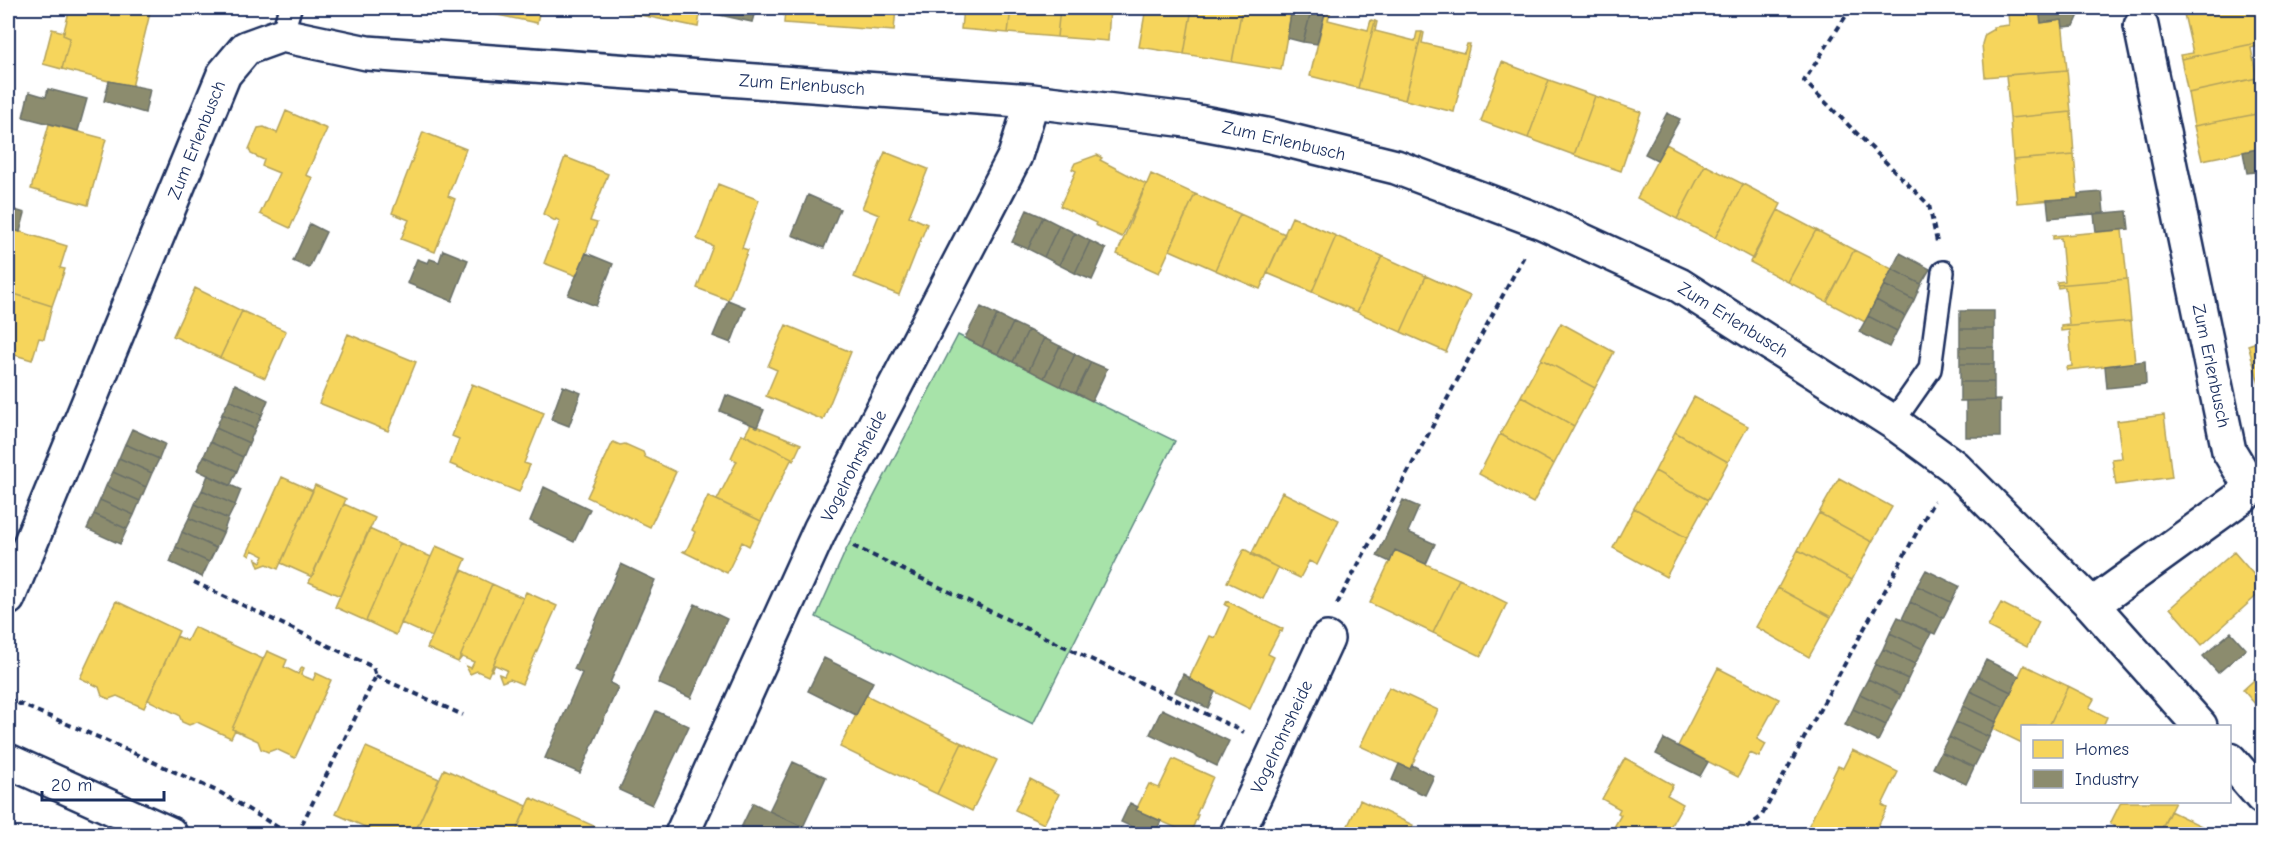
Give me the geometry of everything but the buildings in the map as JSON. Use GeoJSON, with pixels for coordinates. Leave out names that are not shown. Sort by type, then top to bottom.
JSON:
{"type":"FeatureCollection","features":[{"type":"Feature","properties":{"kind":"street","name":"Zum Erlenbusch"},"geometry":{"type":"LineString","coordinates":[[8,598],[224,74],[246,48],[286,21],[367,53],[1032,101],[1187,120],[1271,136],[1396,167],[1542,222],[1679,285],[1893,422],[1953,466],[2092,605],[2199,725]]}},
{"type":"Feature","properties":{"kind":"street","name":"Zum Erlenbusch"},"geometry":{"type":"LineString","coordinates":[[2092,605],[2257,485],[2229,451],[2141,26]]}},
{"type":"Feature","properties":{"kind":"street","name":"Vogelrohrsheide"},"geometry":{"type":"LineString","coordinates":[[682,834],[820,530],[1015,156],[1032,101]]}},
{"type":"Feature","properties":{"kind":"street","name":"Vogelrohrsheide"},"geometry":{"type":"LineString","coordinates":[[1238,834],[1327,639]]}},
{"type":"Feature","properties":{"kind":"street"},"geometry":{"type":"LineString","coordinates":[[8,761],[170,834]]}},
{"type":"Feature","properties":{"kind":"street"},"geometry":{"type":"LineString","coordinates":[[2231,762],[2262,797]]}},
{"type":"Feature","properties":{"kind":"lane"},"geometry":{"type":"LineString","coordinates":[[1893,422],[1930,369],[1943,272]]}},
{"type":"Feature","properties":{"kind":"path"},"geometry":{"type":"LineString","coordinates":[[1851,8],[1804,81],[1929,205],[1943,272]]}},
{"type":"Feature","properties":{"kind":"path"},"geometry":{"type":"LineString","coordinates":[[1327,639],[1330,617],[1542,222]]}},
{"type":"Feature","properties":{"kind":"path"},"geometry":{"type":"LineString","coordinates":[[1738,834],[1761,817],[1953,466]]}},
{"type":"Feature","properties":{"kind":"path"},"geometry":{"type":"LineString","coordinates":[[820,530],[988,612],[1278,748]]}},
{"type":"Feature","properties":{"kind":"path"},"geometry":{"type":"LineString","coordinates":[[194,582],[373,667],[376,676],[297,834]]}},
{"type":"Feature","properties":{"kind":"path"},"geometry":{"type":"LineString","coordinates":[[376,676],[463,715]]}},
{"type":"Feature","properties":{"kind":"path"},"geometry":{"type":"LineString","coordinates":[[8,699],[221,793],[289,834]]}},
{"type":"Feature","properties":{"kind":"green space"},"geometry":{"type":"Polygon","coordinates":[[[958,335],[1175,441],[1033,724],[816,617],[845,552],[958,335]]]}}]}
